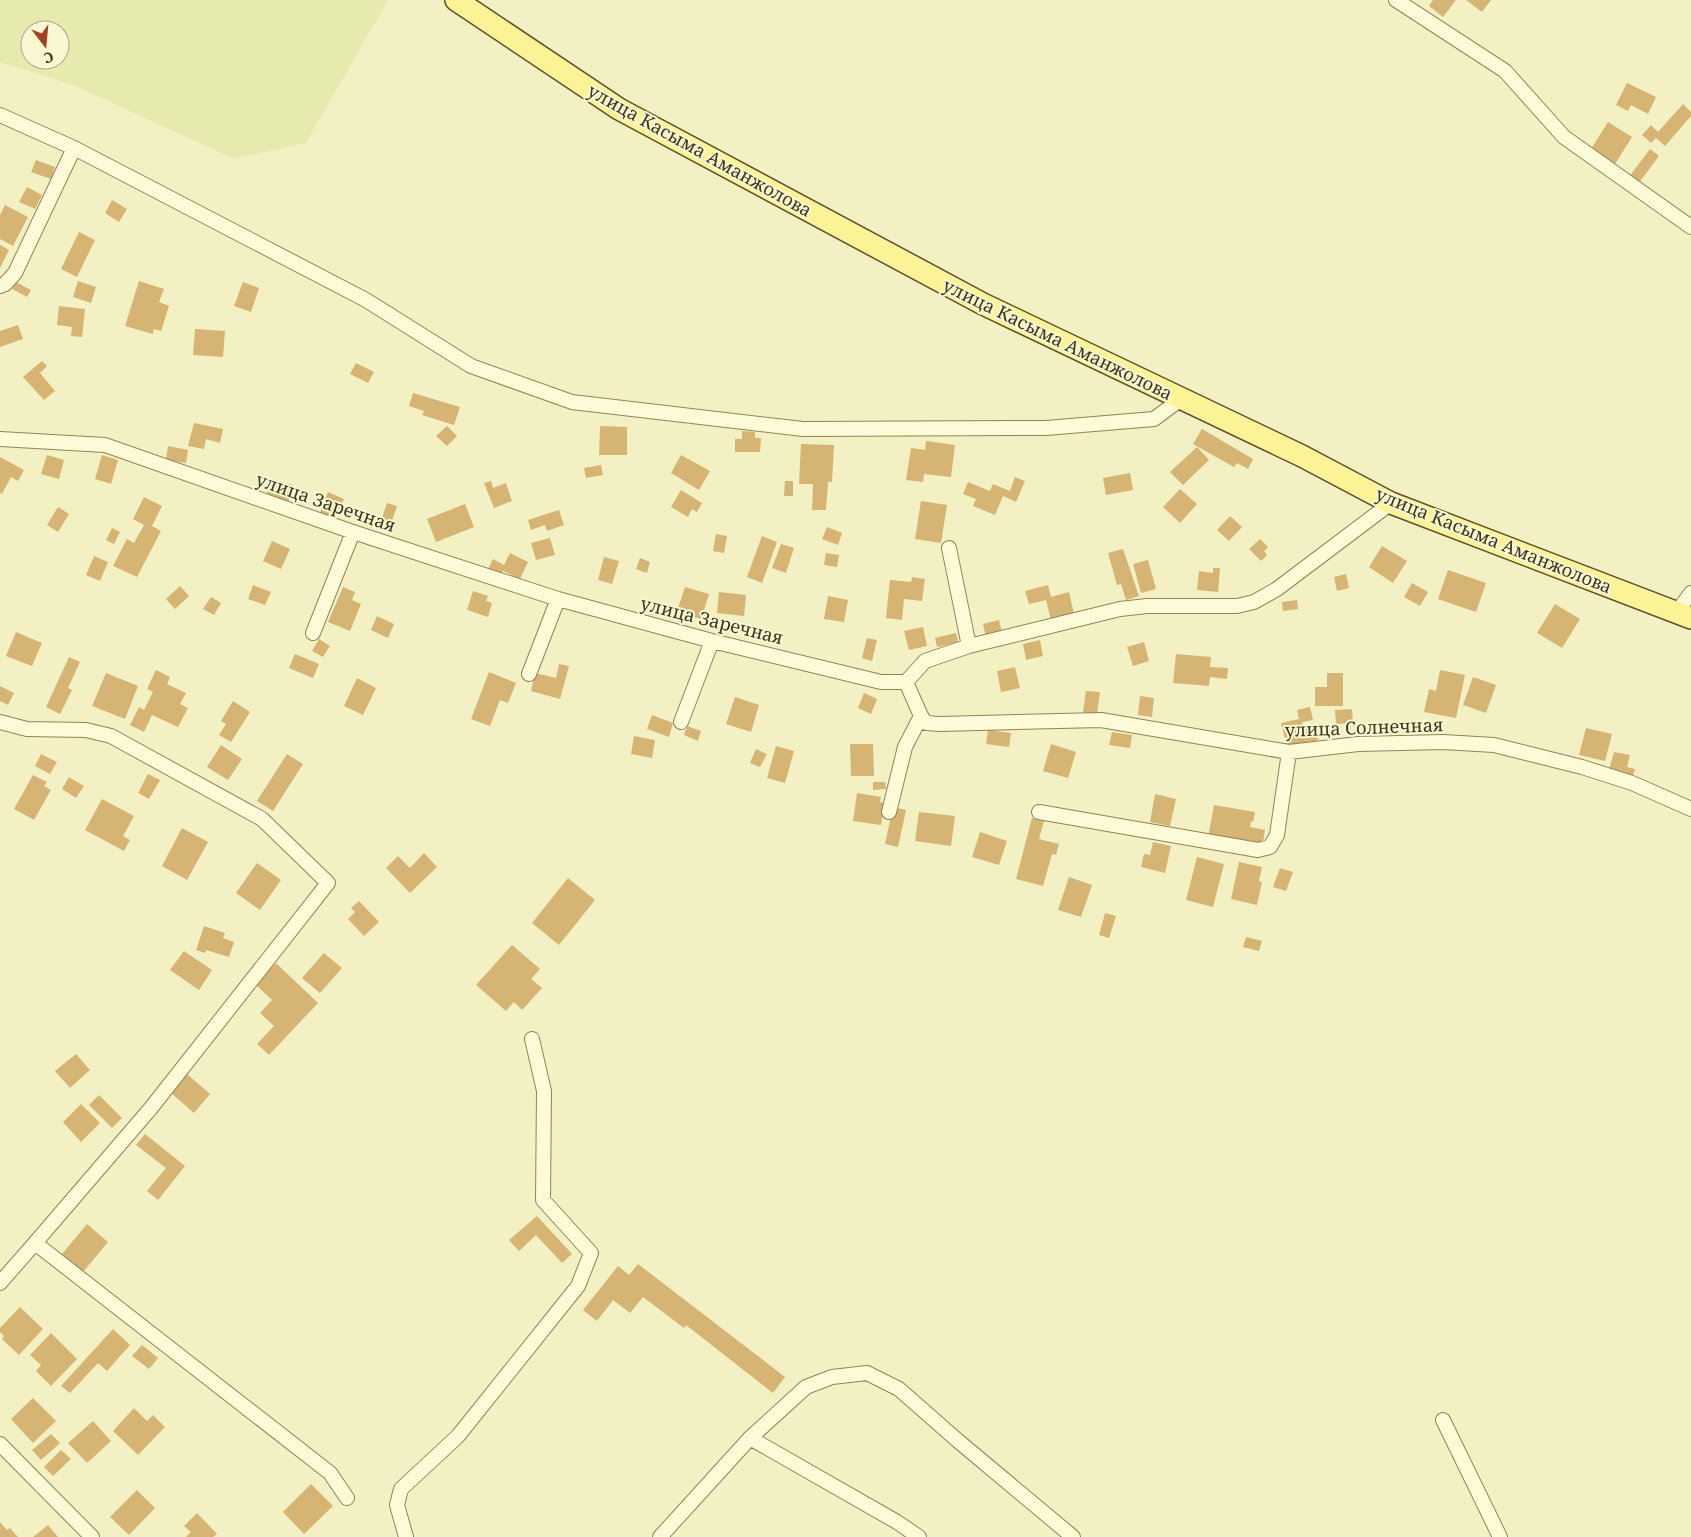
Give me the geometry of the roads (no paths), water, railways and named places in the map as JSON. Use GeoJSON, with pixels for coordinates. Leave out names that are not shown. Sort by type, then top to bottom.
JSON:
{"type":"FeatureCollection","features":[{"type":"Feature","properties":{"kind":"main road","name":"улица Касыма Аманжолова"},"geometry":{"type":"LineString","coordinates":[[456,0],[619,109],[983,304],[1302,456],[1391,503],[1684,615]]}},
{"type":"Feature","properties":{"kind":"street"},"geometry":{"type":"LineString","coordinates":[[1396,0],[1505,71],[1564,137],[1691,227]]}},
{"type":"Feature","properties":{"kind":"street"},"geometry":{"type":"LineString","coordinates":[[0,115],[74,148],[366,300],[471,366],[572,402],[813,429],[1046,428],[1154,419],[1181,399]]}},
{"type":"Feature","properties":{"kind":"street"},"geometry":{"type":"LineString","coordinates":[[0,286],[5,284],[14,273],[74,148]]}},
{"type":"Feature","properties":{"kind":"street","name":"улица Заречная"},"geometry":{"type":"LineString","coordinates":[[0,439],[105,445],[353,532],[558,599],[712,641],[881,682],[906,682]]}},
{"type":"Feature","properties":{"kind":"street"},"geometry":{"type":"LineString","coordinates":[[890,812],[905,747],[921,716],[906,682],[925,661],[969,646],[1120,609],[1147,606],[1237,606],[1254,602],[1277,589],[1391,503]]}},
{"type":"Feature","properties":{"kind":"street"},"geometry":{"type":"LineString","coordinates":[[313,633],[353,532]]}},
{"type":"Feature","properties":{"kind":"street"},"geometry":{"type":"LineString","coordinates":[[949,548],[969,646]]}},
{"type":"Feature","properties":{"kind":"street"},"geometry":{"type":"LineString","coordinates":[[1684,615],[1691,593]]}},
{"type":"Feature","properties":{"kind":"street"},"geometry":{"type":"LineString","coordinates":[[529,674],[558,599]]}},
{"type":"Feature","properties":{"kind":"street"},"geometry":{"type":"LineString","coordinates":[[681,722],[712,641]]}},
{"type":"Feature","properties":{"kind":"street","name":"улица Солнечная"},"geometry":{"type":"LineString","coordinates":[[921,716],[926,723],[940,724],[1101,720],[1289,752],[1358,744],[1442,742],[1494,745],[1582,766],[1632,783],[1691,809]]}},
{"type":"Feature","properties":{"kind":"street"},"geometry":{"type":"LineString","coordinates":[[0,722],[27,729],[86,730],[111,736],[262,819],[328,883],[151,1108],[0,1284]]}},
{"type":"Feature","properties":{"kind":"street"},"geometry":{"type":"LineString","coordinates":[[1039,812],[1258,850],[1270,847],[1277,835],[1289,752]]}},
{"type":"Feature","properties":{"kind":"street"},"geometry":{"type":"LineString","coordinates":[[406,1537],[397,1505],[401,1489],[458,1436],[578,1286],[591,1253],[543,1200],[544,1091],[532,1039]]}},
{"type":"Feature","properties":{"kind":"street"},"geometry":{"type":"LineString","coordinates":[[35,1243],[330,1473],[347,1498]]}},
{"type":"Feature","properties":{"kind":"street"},"geometry":{"type":"LineString","coordinates":[[660,1537],[750,1438],[806,1387],[832,1377],[866,1373],[899,1389],[956,1440],[1073,1537]]}},
{"type":"Feature","properties":{"kind":"street"},"geometry":{"type":"LineString","coordinates":[[1443,1420],[1500,1537]]}},
{"type":"Feature","properties":{"kind":"street"},"geometry":{"type":"LineString","coordinates":[[750,1438],[897,1522],[919,1537]]}},
{"type":"Feature","properties":{"kind":"street"},"geometry":{"type":"LineString","coordinates":[[0,1444],[92,1537]]}}]}
